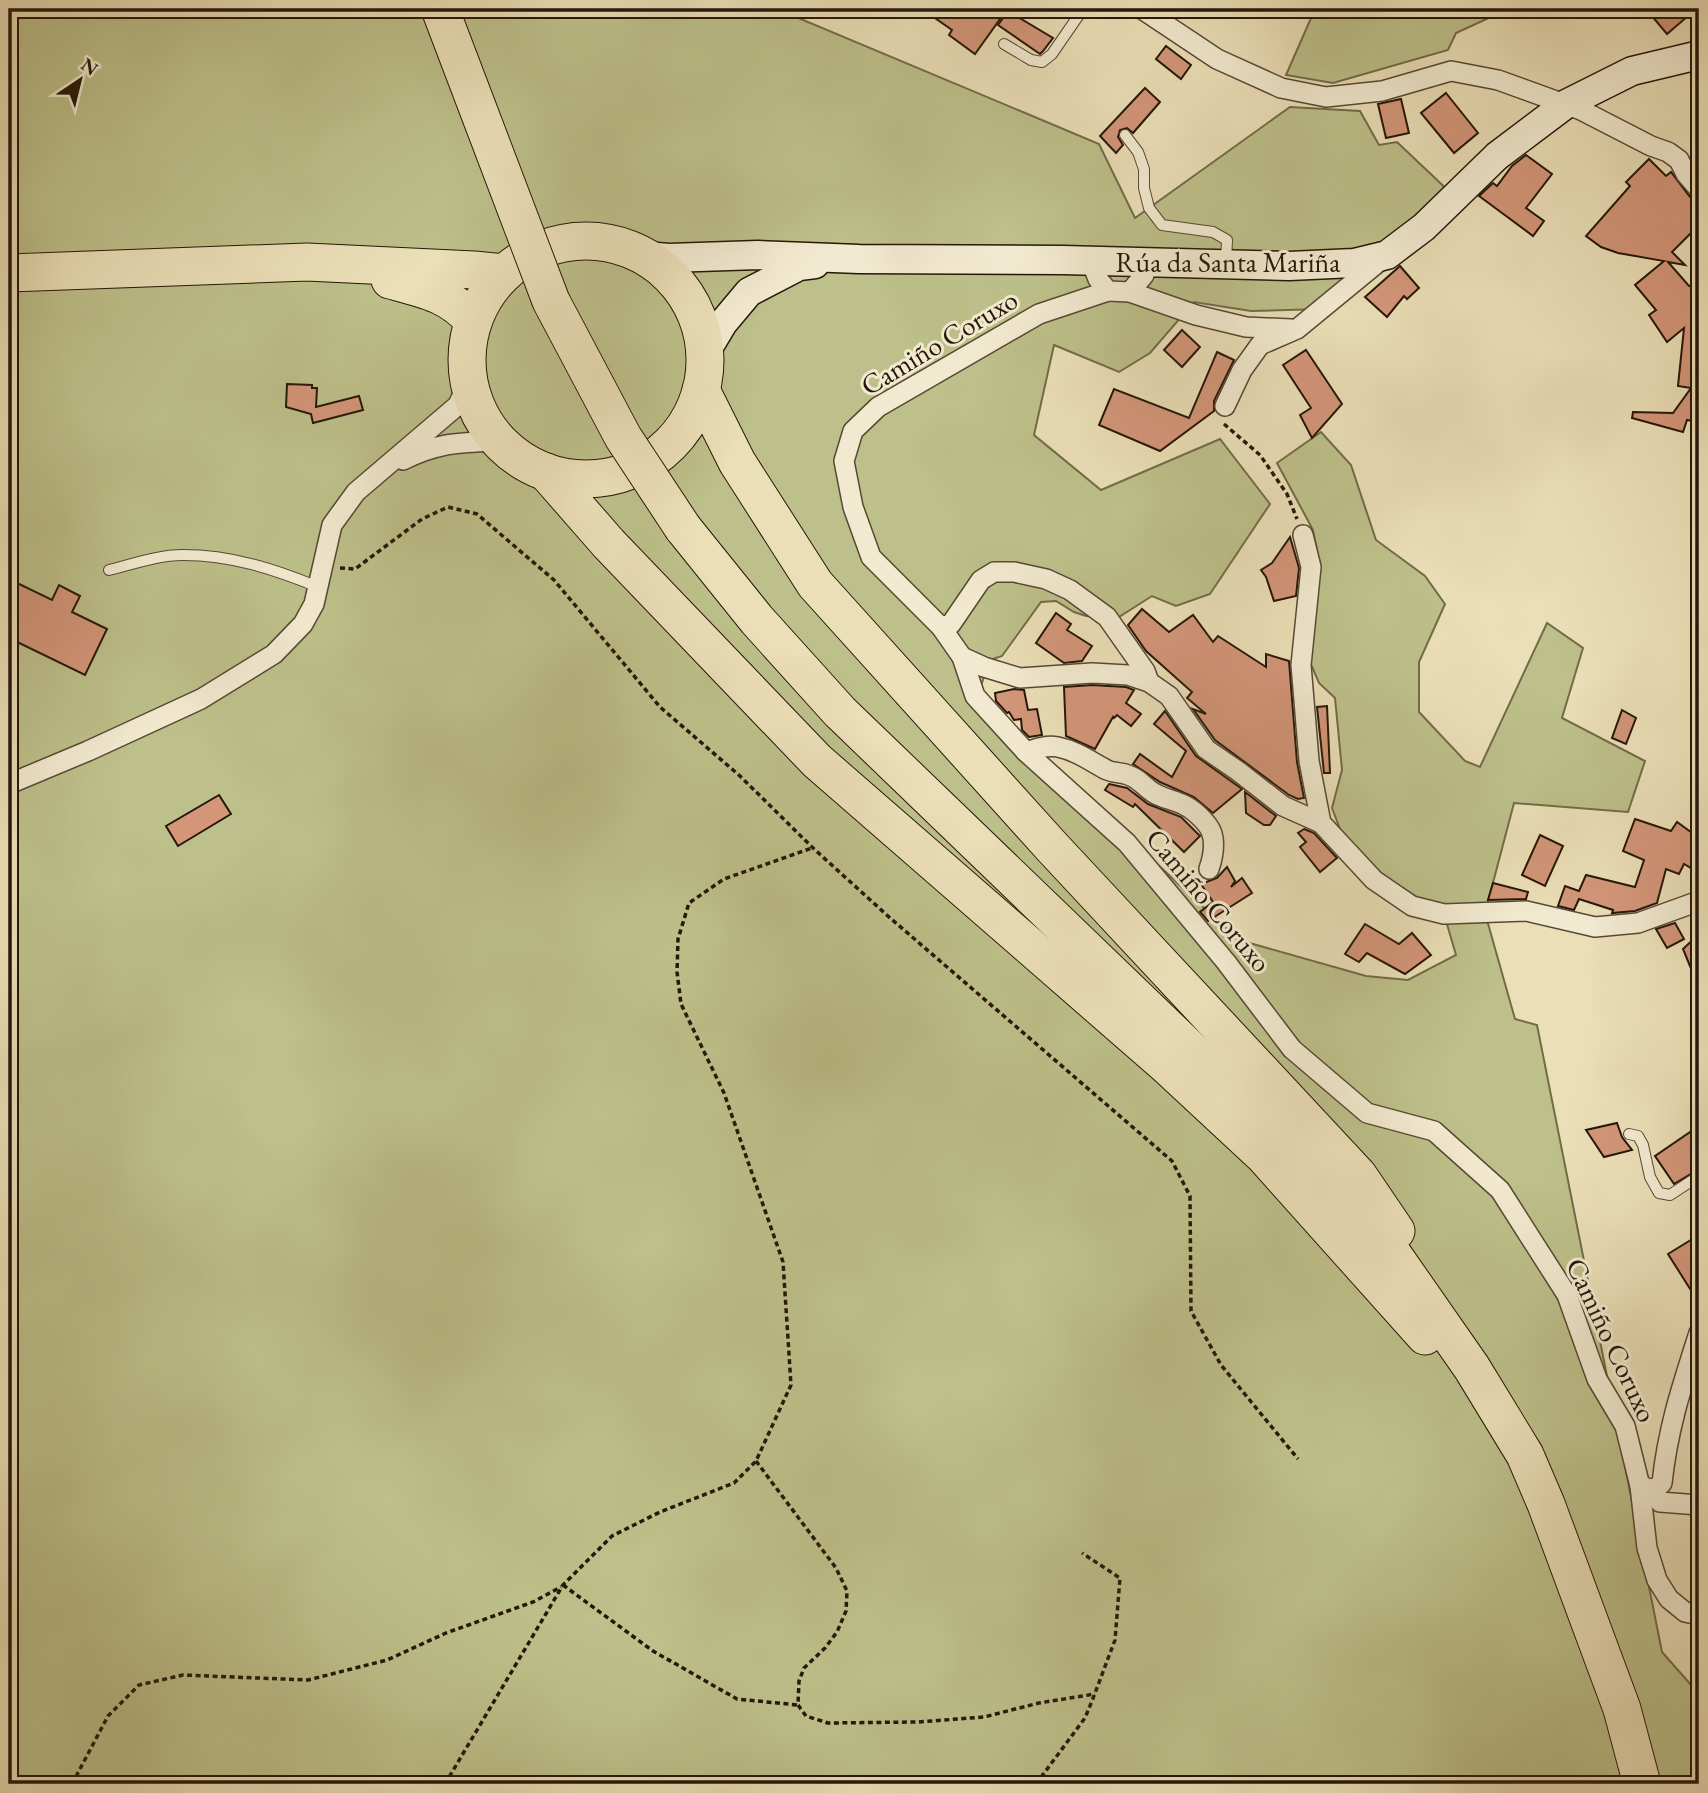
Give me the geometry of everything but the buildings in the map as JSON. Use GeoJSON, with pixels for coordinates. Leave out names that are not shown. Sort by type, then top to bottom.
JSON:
{"type":"FeatureCollection","features":[{"type":"Feature","properties":{"kind":"highway"},"geometry":{"type":"LineString","coordinates":[[440,9],[551,301],[624,437],[683,528],[757,620],[840,712],[1298,1153],[1394,1256],[1472,1368],[1525,1455],[1546,1504],[1622,1709],[1642,1784]]}},
{"type":"Feature","properties":{"kind":"highway"},"geometry":{"type":"LineString","coordinates":[[576,242],[611,244],[643,256],[669,275],[689,301],[701,330],[705,353],[701,390],[694,410],[675,440],[654,458],[616,475],[600,479],[571,478],[546,472],[522,461],[498,441],[480,415],[469,381],[467,352],[473,321],[484,298],[504,273],[517,263],[553,245],[576,242]]}},
{"type":"Feature","properties":{"kind":"highway"},"geometry":{"type":"LineString","coordinates":[[9,273],[307,262],[504,273]]}},
{"type":"Feature","properties":{"kind":"highway"},"geometry":{"type":"LineString","coordinates":[[307,262],[424,289],[460,306],[473,321]]}},
{"type":"Feature","properties":{"kind":"highway"},"geometry":{"type":"LineString","coordinates":[[701,390],[737,462],[815,584],[1052,847],[1358,1175],[1494,1372],[1545,1471],[1546,1504]]}},
{"type":"Feature","properties":{"kind":"highway"},"geometry":{"type":"LineString","coordinates":[[546,472],[609,544],[817,761],[1165,1064],[1264,1156],[1434,1346],[1499,1451],[1546,1504]]}},
{"type":"Feature","properties":{"kind":"street"},"geometry":{"type":"LineString","coordinates":[[1142,9],[1217,59],[1280,88],[1326,97],[1382,91],[1451,71],[1498,80],[1581,110],[1668,152],[1679,160],[1686,174],[1699,189]]}},
{"type":"Feature","properties":{"kind":"street","name":"Rúa da Santa Mariña"},"geometry":{"type":"LineString","coordinates":[[643,256],[669,258],[758,255],[1289,266],[1354,263],[1387,255],[1424,227],[1497,156],[1566,104],[1632,71],[1699,55]]}},
{"type":"Feature","properties":{"kind":"street"},"geometry":{"type":"LineString","coordinates":[[1225,405],[1242,370],[1260,345],[1297,329],[1387,255]]}},
{"type":"Feature","properties":{"kind":"street","name":"Rúa da Santa Mariña"},"geometry":{"type":"LineString","coordinates":[[705,353],[723,323],[748,292],[799,266],[859,259]]}},
{"type":"Feature","properties":{"kind":"street"},"geometry":{"type":"LineString","coordinates":[[1091,261],[1098,279],[1108,291],[1130,292],[1196,315],[1247,327],[1297,329]]}},
{"type":"Feature","properties":{"kind":"street"},"geometry":{"type":"LineString","coordinates":[[1130,292],[1144,275],[1147,262]]}},
{"type":"Feature","properties":{"kind":"street","name":"Camiño Coruxo"},"geometry":{"type":"LineString","coordinates":[[1108,291],[1039,314],[878,407],[853,431],[844,461],[853,507],[871,557],[941,627],[962,657],[975,696],[1026,752],[1127,844],[1226,962],[1292,1049],[1367,1113],[1434,1131],[1500,1190],[1567,1295],[1598,1379],[1625,1426],[1647,1488],[1647,1548],[1657,1580],[1669,1599],[1685,1612],[1699,1615]]}},
{"type":"Feature","properties":{"kind":"street"},"geometry":{"type":"LineString","coordinates":[[9,784],[89,751],[201,699],[274,654],[303,624],[314,604],[332,525],[356,492],[458,405],[469,381]]}},
{"type":"Feature","properties":{"kind":"street"},"geometry":{"type":"LineString","coordinates":[[380,471],[422,450],[451,442],[498,441]]}},
{"type":"Feature","properties":{"kind":"street"},"geometry":{"type":"LineString","coordinates":[[1303,535],[1311,567],[1301,665],[1309,761],[1321,823]]}},
{"type":"Feature","properties":{"kind":"street"},"geometry":{"type":"LineString","coordinates":[[941,627],[951,624],[981,580],[994,572],[1014,572],[1046,579],[1070,590],[1107,617],[1145,671],[1149,682]]}},
{"type":"Feature","properties":{"kind":"street"},"geometry":{"type":"LineString","coordinates":[[962,657],[1020,678],[1092,673],[1128,675],[1149,682],[1169,696],[1206,750],[1283,806],[1321,823],[1374,880],[1412,906],[1444,914],[1526,911],[1595,927],[1637,923],[1699,901]]}},
{"type":"Feature","properties":{"kind":"street"},"geometry":{"type":"LineString","coordinates":[[1026,752],[1042,747],[1073,751],[1109,771],[1139,779],[1152,792],[1166,800],[1184,804],[1211,832],[1214,853],[1209,869]]}},
{"type":"Feature","properties":{"kind":"street"},"geometry":{"type":"LineString","coordinates":[[1699,1333],[1673,1412],[1662,1483],[1647,1488],[1660,1502],[1699,1505]]}},
{"type":"Feature","properties":{"kind":"lane"},"geometry":{"type":"LineString","coordinates":[[1004,44],[1031,60],[1042,62],[1052,54],[1083,9]]}},
{"type":"Feature","properties":{"kind":"lane"},"geometry":{"type":"LineString","coordinates":[[1125,135],[1138,152],[1144,169],[1144,188],[1149,208],[1162,225],[1213,232],[1227,240],[1226,264]]}},
{"type":"Feature","properties":{"kind":"lane"},"geometry":{"type":"LineString","coordinates":[[109,570],[181,555],[225,558],[321,577]]}},
{"type":"Feature","properties":{"kind":"lane"},"geometry":{"type":"LineString","coordinates":[[1629,1134],[1638,1136],[1643,1145],[1650,1177],[1659,1193],[1670,1195],[1699,1176]]}},
{"type":"Feature","properties":{"kind":"path"},"geometry":{"type":"LineString","coordinates":[[1225,405],[1222,422],[1260,456],[1287,494],[1303,535]]}},
{"type":"Feature","properties":{"kind":"path"},"geometry":{"type":"LineString","coordinates":[[321,577],[355,569],[422,519],[448,507],[477,514],[554,580],[660,707],[740,776],[813,848],[1040,1049],[1172,1161],[1190,1196],[1191,1311],[1221,1365],[1298,1459]]}},
{"type":"Feature","properties":{"kind":"path"},"geometry":{"type":"LineString","coordinates":[[446,1784],[564,1585],[612,1536],[660,1512],[734,1483],[756,1461],[791,1385],[783,1262],[724,1093],[681,1004],[677,972],[678,939],[690,903],[724,879],[813,848]]}},
{"type":"Feature","properties":{"kind":"path"},"geometry":{"type":"LineString","coordinates":[[756,1461],[836,1568],[846,1591],[846,1611],[837,1632],[804,1668],[799,1681],[798,1705],[806,1716],[828,1723],[918,1722],[984,1717],[1095,1693]]}},
{"type":"Feature","properties":{"kind":"path"},"geometry":{"type":"LineString","coordinates":[[1036,1784],[1085,1718],[1115,1640],[1120,1578],[1082,1553]]}},
{"type":"Feature","properties":{"kind":"path"},"geometry":{"type":"LineString","coordinates":[[564,1585],[653,1651],[737,1699],[798,1705]]}},
{"type":"Feature","properties":{"kind":"path"},"geometry":{"type":"LineString","coordinates":[[72,1784],[108,1716],[139,1685],[183,1675],[308,1680],[387,1660],[446,1633],[533,1602],[564,1585]]}},
{"type":"Feature","properties":{"kind":"green space"},"geometry":{"type":"Polygon","coordinates":[[[9,9],[777,9],[1099,144],[1135,218],[1290,107],[1360,111],[1379,145],[1397,142],[1455,197],[1322,309],[1251,311],[1194,302],[1150,353],[1119,372],[1054,345],[1034,435],[1101,490],[1220,439],[1270,504],[1210,594],[1176,606],[1152,596],[1119,617],[1086,616],[1056,601],[1041,602],[1002,656],[990,660],[977,697],[1239,940],[1366,976],[1408,980],[1456,955],[1444,914],[1386,878],[1343,837],[1332,808],[1342,770],[1335,698],[1319,683],[1310,662],[1320,565],[1313,530],[1277,463],[1321,432],[1351,465],[1376,540],[1425,576],[1445,604],[1419,662],[1419,712],[1465,761],[1480,767],[1547,623],[1583,648],[1562,718],[1645,761],[1628,812],[1514,803],[1485,913],[1515,1019],[1537,1025],[1662,1652],[1699,1694],[1699,1784],[9,1784],[9,9]]]}},
{"type":"Feature","properties":{"kind":"green space"},"geometry":{"type":"Polygon","coordinates":[[[1315,9],[1508,9],[1456,33],[1448,50],[1333,83],[1286,75],[1315,9]]]}}]}
